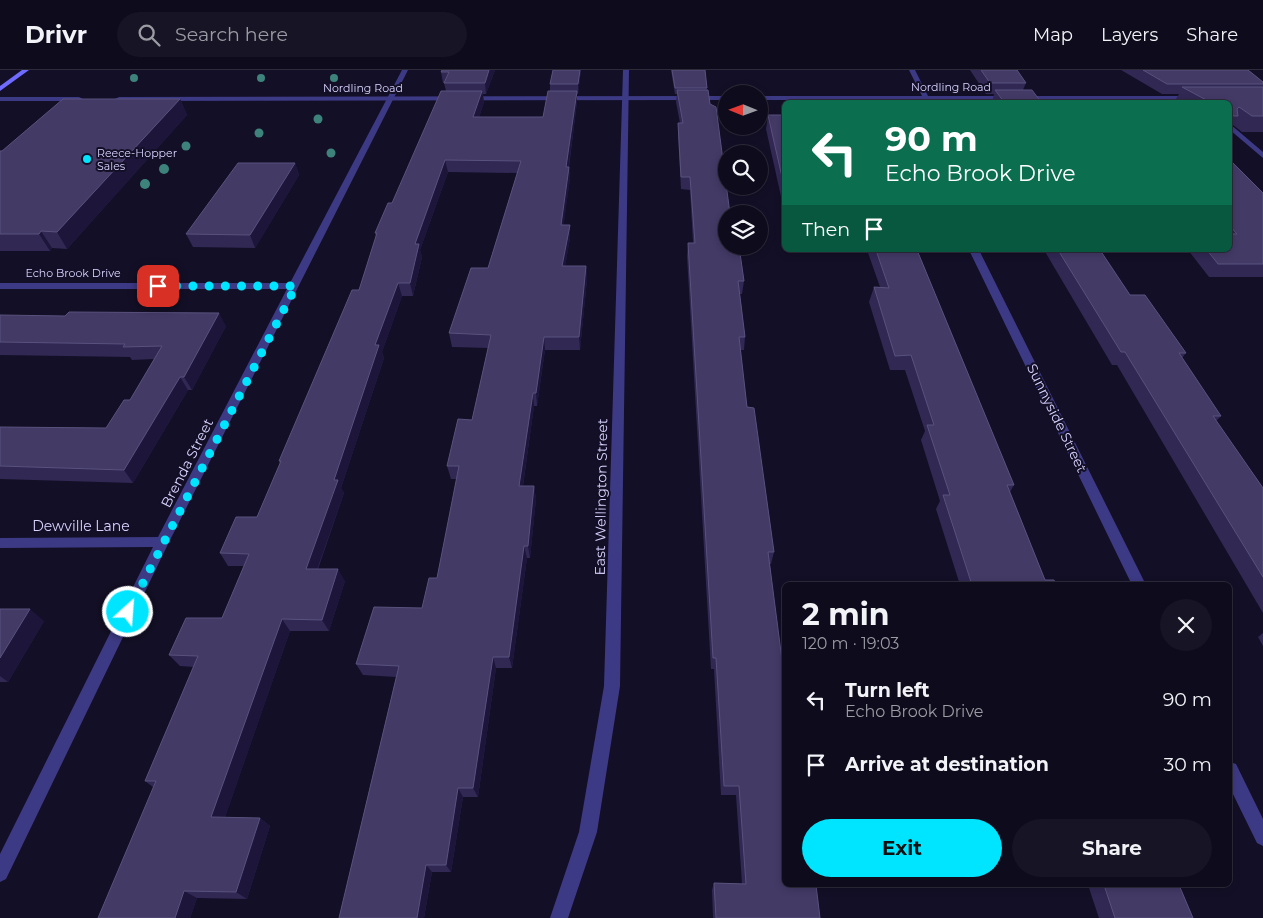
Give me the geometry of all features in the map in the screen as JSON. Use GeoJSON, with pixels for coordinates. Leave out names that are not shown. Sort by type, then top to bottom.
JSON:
{"type":"FeatureCollection","features":[{"type":"Feature","properties":{"kind":"main road"},"geometry":{"type":"LineString","coordinates":[[0,88],[26,70]]}},
{"type":"Feature","properties":{"kind":"street","name":"Brenda Street"},"geometry":{"type":"LineString","coordinates":[[0,873],[162,542],[296,286],[405,70]]}},
{"type":"Feature","properties":{"kind":"street","name":"East Wellington Street"},"geometry":{"type":"LineString","coordinates":[[559,918],[588,832],[612,686],[626,70]]}},
{"type":"Feature","properties":{"kind":"street"},"geometry":{"type":"LineString","coordinates":[[912,70],[927,100]]}},
{"type":"Feature","properties":{"kind":"street","name":"Nordling Road"},"geometry":{"type":"LineString","coordinates":[[112,99],[718,98]]}},
{"type":"Feature","properties":{"kind":"street","name":"Nordling Road"},"geometry":{"type":"LineString","coordinates":[[768,98],[927,100],[1199,98]]}},
{"type":"Feature","properties":{"kind":"street"},"geometry":{"type":"LineString","coordinates":[[0,99],[83,99]]}},
{"type":"Feature","properties":{"kind":"street"},"geometry":{"type":"LineString","coordinates":[[1232,128],[1263,156]]}},
{"type":"Feature","properties":{"kind":"street","name":"Sunnyside Street"},"geometry":{"type":"LineString","coordinates":[[975,252],[1138,582]]}},
{"type":"Feature","properties":{"kind":"street","name":"Echo Brook Drive"},"geometry":{"type":"LineString","coordinates":[[0,286],[296,286]]}},
{"type":"Feature","properties":{"kind":"street","name":"Dewville Lane"},"geometry":{"type":"LineString","coordinates":[[0,543],[162,542]]}},
{"type":"Feature","properties":{"kind":"street"},"geometry":{"type":"LineString","coordinates":[[1232,774],[1263,837]]}},
{"type":"Feature","properties":{"kind":"building"},"geometry":{"type":"Polygon","coordinates":[[[442,70],[489,70],[485,83],[444,83],[449,72],[441,72],[442,70]]]}},
{"type":"Feature","properties":{"kind":"building"},"geometry":{"type":"Polygon","coordinates":[[[553,70],[580,70],[578,84],[550,84],[553,70]]]}},
{"type":"Feature","properties":{"kind":"building"},"geometry":{"type":"Polygon","coordinates":[[[672,70],[705,70],[707,88],[675,88],[672,70]]]}},
{"type":"Feature","properties":{"kind":"building"},"geometry":{"type":"Polygon","coordinates":[[[981,70],[1017,70],[1026,83],[990,83],[981,70]]]}},
{"type":"Feature","properties":{"kind":"building"},"geometry":{"type":"Polygon","coordinates":[[[1143,70],[1248,70],[1263,84],[1167,84],[1143,70]]]}},
{"type":"Feature","properties":{"kind":"building"},"geometry":{"type":"Polygon","coordinates":[[[1182,87],[1263,87],[1263,116],[1252,116],[1239,107],[1237,109],[1238,116],[1234,116],[1232,115],[1232,100],[1206,100],[1182,87]]]}},
{"type":"Feature","properties":{"kind":"building"},"geometry":{"type":"Polygon","coordinates":[[[677,90],[708,90],[710,104],[716,107],[718,135],[720,135],[721,145],[718,145],[718,195],[728,195],[729,205],[718,205],[718,255],[740,255],[744,281],[738,281],[745,337],[739,337],[747,407],[754,408],[774,552],[768,552],[782,660],[782,887],[816,887],[820,918],[716,918],[714,883],[746,884],[739,786],[724,786],[716,658],[713,658],[688,243],[695,243],[690,177],[681,177],[678,123],[683,123],[677,90]]]}},
{"type":"Feature","properties":{"kind":"building"},"geometry":{"type":"Polygon","coordinates":[[[995,90],[1032,90],[1040,100],[1002,100],[995,90]]]}},
{"type":"Feature","properties":{"kind":"building"},"geometry":{"type":"Polygon","coordinates":[[[441,91],[482,91],[473,117],[543,117],[548,91],[577,91],[566,167],[569,167],[561,225],[570,225],[562,266],[586,266],[579,337],[544,337],[536,393],[533,393],[519,486],[534,486],[528,546],[524,546],[509,657],[493,657],[473,788],[458,788],[446,865],[426,865],[417,918],[339,918],[399,666],[356,664],[374,607],[422,608],[429,578],[437,578],[459,466],[447,466],[458,419],[472,420],[491,335],[449,333],[471,268],[488,268],[521,161],[445,160],[415,244],[419,244],[410,283],[398,283],[375,345],[379,345],[334,480],[338,480],[306,569],[338,569],[322,620],[282,619],[211,817],[260,818],[236,892],[184,891],[175,918],[98,918],[156,781],[145,781],[198,656],[169,655],[186,618],[222,618],[249,554],[220,553],[236,517],[257,517],[352,290],[359,290],[377,233],[375,233],[388,203],[392,203],[441,91]]]}},
{"type":"Feature","properties":{"kind":"building","name":"Reece-Hopper Sales"},"geometry":{"type":"Polygon","coordinates":[[[63,99],[180,99],[57,232],[41,231],[39,234],[0,234],[0,151],[63,99]]]}},
{"type":"Feature","properties":{"kind":"building"},"geometry":{"type":"Polygon","coordinates":[[[768,115],[782,115],[782,177],[768,115]]]}},
{"type":"Feature","properties":{"kind":"building"},"geometry":{"type":"Polygon","coordinates":[[[1232,162],[1263,193],[1263,264],[1218,264],[1209,252],[1232,252],[1232,234],[1237,234],[1232,228],[1232,162]]]}},
{"type":"Feature","properties":{"kind":"building"},"geometry":{"type":"Polygon","coordinates":[[[238,163],[295,163],[250,235],[186,234],[238,163]]]}},
{"type":"Feature","properties":{"kind":"building"},"geometry":{"type":"Polygon","coordinates":[[[877,252],[918,252],[1014,485],[1007,485],[1045,580],[1054,580],[1055,582],[971,582],[943,495],[950,495],[927,425],[934,425],[911,355],[895,356],[874,287],[889,288],[877,252]]]}},
{"type":"Feature","properties":{"kind":"building"},"geometry":{"type":"Polygon","coordinates":[[[1059,252],[1101,252],[1130,295],[1145,295],[1186,353],[1179,353],[1221,416],[1213,416],[1263,488],[1263,577],[1125,352],[1121,352],[1059,252]]]}},
{"type":"Feature","properties":{"kind":"building"},"geometry":{"type":"Polygon","coordinates":[[[69,312],[219,313],[184,377],[180,377],[124,470],[0,466],[0,427],[106,428],[124,400],[130,400],[162,346],[123,347],[125,344],[0,342],[0,315],[65,316],[69,312]]]}},
{"type":"Feature","properties":{"kind":"building"},"geometry":{"type":"Polygon","coordinates":[[[0,609],[30,609],[0,658],[0,609]]]}},
{"type":"Feature","properties":{"kind":"building"},"geometry":{"type":"Polygon","coordinates":[[[1105,887],[1180,887],[1193,918],[1115,918],[1105,887]]]}},
{"type":"Feature","properties":{"kind":"place","name":"Reece-Hopper Sales"},"geometry":{"type":"Point","coordinates":[87,159]}},
{"type":"Feature","properties":{"kind":"route"},"geometry":{"type":"LineString","coordinates":[[128,612],[162,542],[296,286],[158,286]]}}]}
